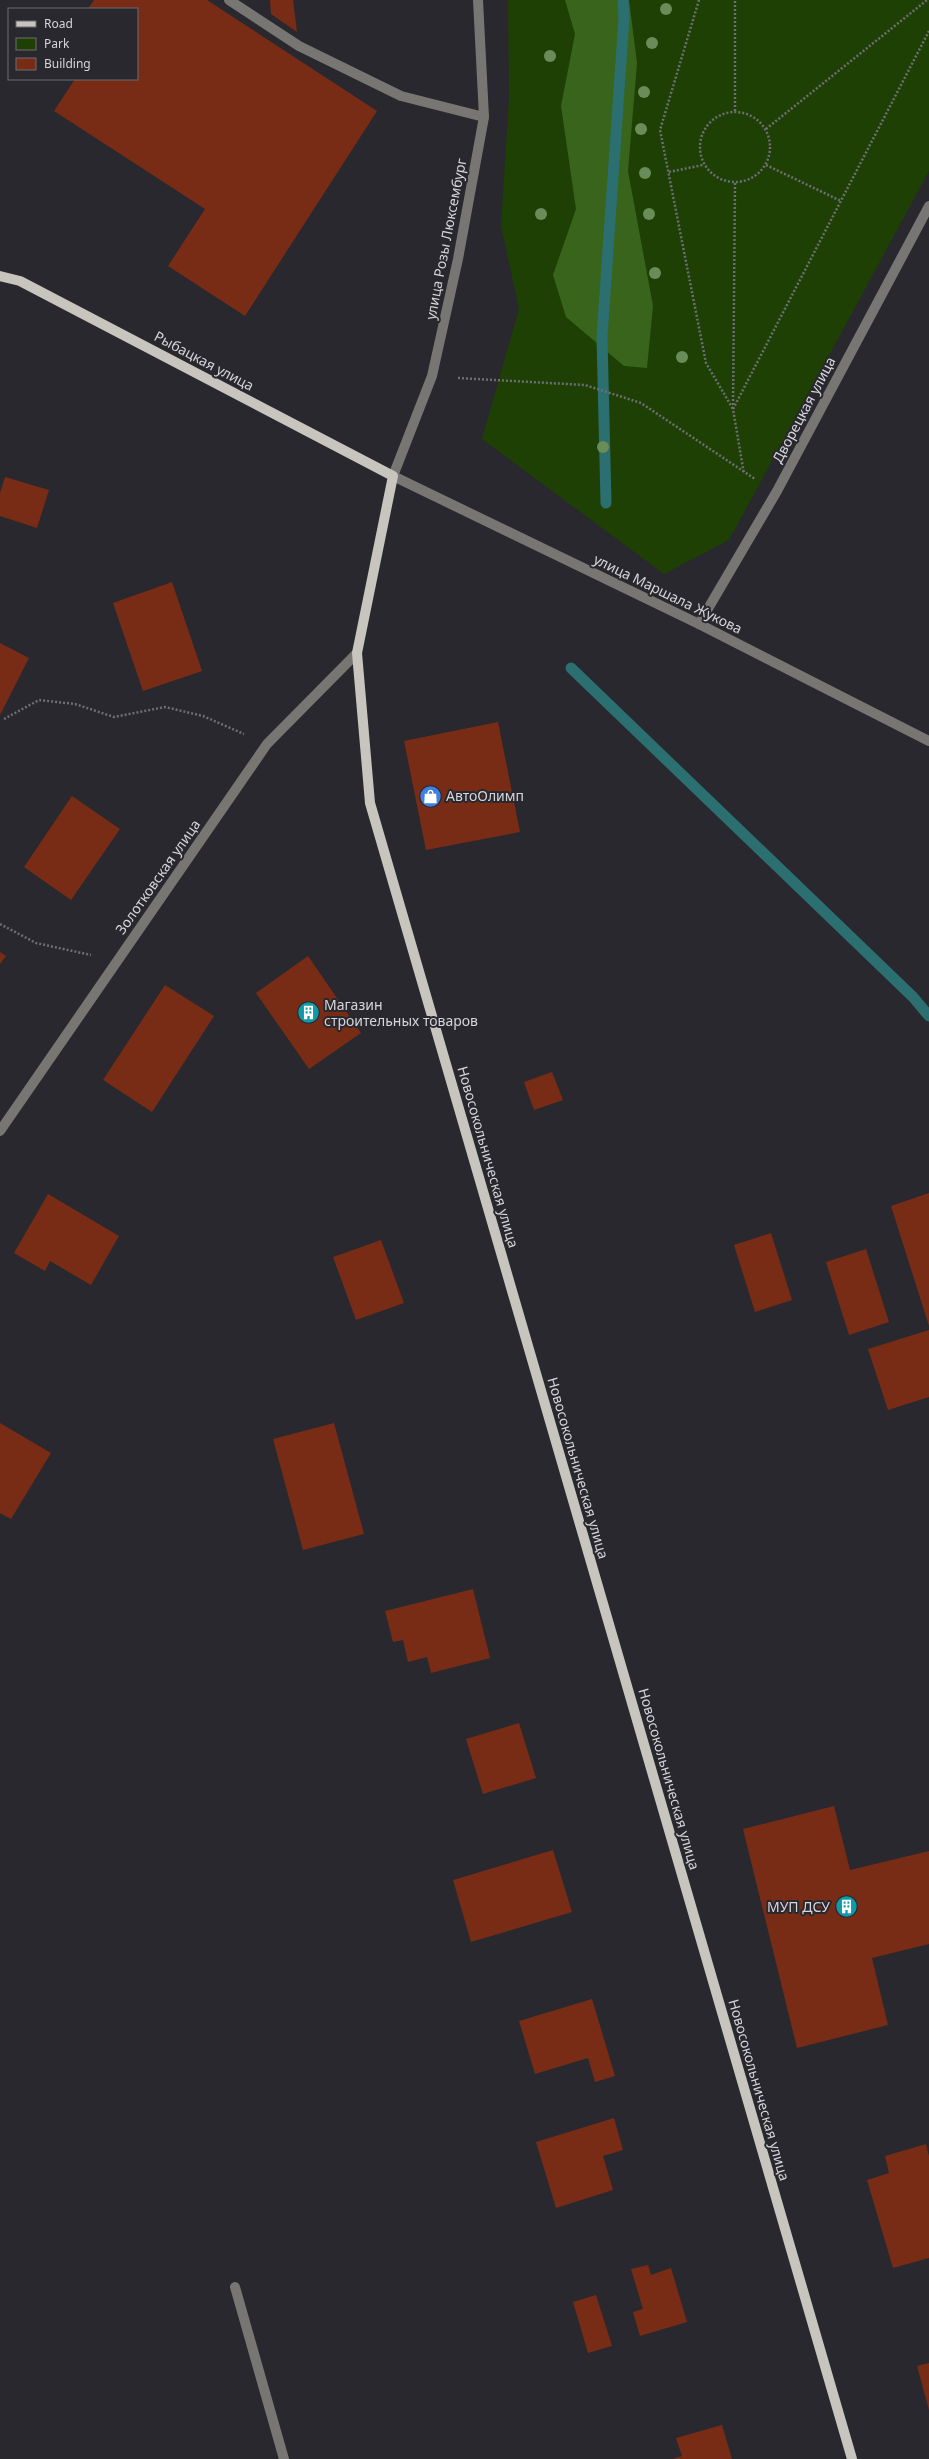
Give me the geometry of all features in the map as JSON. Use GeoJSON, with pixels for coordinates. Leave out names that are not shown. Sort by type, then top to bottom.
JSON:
{"type":"FeatureCollection","features":[{"type":"Feature","properties":{"kind":"main road","name":"Рыбацкая улица"},"geometry":{"type":"LineString","coordinates":[[0,276],[20,281],[393,476]]}},
{"type":"Feature","properties":{"kind":"main road","name":"Новосокольническая улица"},"geometry":{"type":"LineString","coordinates":[[393,476],[357,653],[370,803],[852,2459]]}},
{"type":"Feature","properties":{"kind":"street"},"geometry":{"type":"LineString","coordinates":[[228,0],[299,46],[400,96],[484,117]]}},
{"type":"Feature","properties":{"kind":"street","name":"улица Розы Люксембург"},"geometry":{"type":"LineString","coordinates":[[393,476],[432,376],[458,259],[484,117],[478,0]]}},
{"type":"Feature","properties":{"kind":"street","name":"Дворецкая улица"},"geometry":{"type":"LineString","coordinates":[[699,624],[777,490],[929,206]]}},
{"type":"Feature","properties":{"kind":"street","name":"улица Маршала Жукова"},"geometry":{"type":"LineString","coordinates":[[393,476],[699,624],[929,741]]}},
{"type":"Feature","properties":{"kind":"street","name":"Золотковская улица"},"geometry":{"type":"LineString","coordinates":[[0,1131],[267,744],[357,653]]}},
{"type":"Feature","properties":{"kind":"street"},"geometry":{"type":"LineString","coordinates":[[235,2287],[284,2459]]}},
{"type":"Feature","properties":{"kind":"path"},"geometry":{"type":"LineString","coordinates":[[699,0],[660,130],[706,363],[733,409]]}},
{"type":"Feature","properties":{"kind":"path"},"geometry":{"type":"LineString","coordinates":[[735,0],[735,111]]}},
{"type":"Feature","properties":{"kind":"path"},"geometry":{"type":"LineString","coordinates":[[766,129],[927,0]]}},
{"type":"Feature","properties":{"kind":"path"},"geometry":{"type":"LineString","coordinates":[[733,409],[929,31]]}},
{"type":"Feature","properties":{"kind":"path"},"geometry":{"type":"LineString","coordinates":[[735,111],[753,116],[766,129],[771,147],[766,165],[752,178],[735,183],[717,178],[703,165],[698,146],[703,129],[717,115],[735,111]]}},
{"type":"Feature","properties":{"kind":"path"},"geometry":{"type":"LineString","coordinates":[[669,172],[703,165]]}},
{"type":"Feature","properties":{"kind":"path"},"geometry":{"type":"LineString","coordinates":[[766,165],[841,201]]}},
{"type":"Feature","properties":{"kind":"path"},"geometry":{"type":"LineString","coordinates":[[735,183],[733,409],[744,474]]}},
{"type":"Feature","properties":{"kind":"path"},"geometry":{"type":"LineString","coordinates":[[432,376],[585,386],[641,403],[744,474],[777,490]]}},
{"type":"Feature","properties":{"kind":"path"},"geometry":{"type":"LineString","coordinates":[[4,719],[39,700],[75,704],[114,717],[165,707],[203,716],[267,744]]}},
{"type":"Feature","properties":{"kind":"path"},"geometry":{"type":"LineString","coordinates":[[0,924],[36,943],[117,961]]}},
{"type":"Feature","properties":{"kind":"green space"},"geometry":{"type":"Polygon","coordinates":[[[508,0],[929,0],[929,171],[729,540],[664,574],[482,439],[519,309],[501,226],[509,97],[508,0]]]}},
{"type":"Feature","properties":{"kind":"green space"},"geometry":{"type":"Polygon","coordinates":[[[565,0],[629,0],[637,63],[628,171],[653,306],[647,368],[624,366],[566,317],[553,275],[576,209],[561,106],[575,34],[565,0]]]}},
{"type":"Feature","properties":{"kind":"building"},"geometry":{"type":"Polygon","coordinates":[[[94,0],[207,0],[377,111],[245,316],[168,266],[205,209],[54,111],[74,80],[138,80],[138,8],[89,8],[94,0]]]}},
{"type":"Feature","properties":{"kind":"building"},"geometry":{"type":"Polygon","coordinates":[[[270,0],[293,0],[297,32],[271,14],[270,0]]]}},
{"type":"Feature","properties":{"kind":"building"},"geometry":{"type":"Polygon","coordinates":[[[5,477],[49,490],[37,528],[0,516],[0,493],[5,477]]]}},
{"type":"Feature","properties":{"kind":"building"},"geometry":{"type":"Polygon","coordinates":[[[172,582],[202,671],[143,691],[113,603],[172,582]]]}},
{"type":"Feature","properties":{"kind":"building"},"geometry":{"type":"Polygon","coordinates":[[[0,643],[29,658],[0,715],[0,643]]]}},
{"type":"Feature","properties":{"kind":"building"},"geometry":{"type":"Polygon","coordinates":[[[498,722],[520,832],[426,850],[404,741],[498,722]]]}},
{"type":"Feature","properties":{"kind":"building"},"geometry":{"type":"Polygon","coordinates":[[[72,796],[120,829],[71,900],[24,867],[72,796]]]}},
{"type":"Feature","properties":{"kind":"building"},"geometry":{"type":"Polygon","coordinates":[[[0,952],[6,956],[0,964],[0,952]]]}},
{"type":"Feature","properties":{"kind":"building","name":"Магазин строительных товаров"},"geometry":{"type":"Polygon","coordinates":[[[308,956],[361,1033],[309,1069],[256,993],[308,956]]]}},
{"type":"Feature","properties":{"kind":"building"},"geometry":{"type":"Polygon","coordinates":[[[165,985],[214,1016],[152,1112],[103,1080],[165,985]]]}},
{"type":"Feature","properties":{"kind":"building"},"geometry":{"type":"Polygon","coordinates":[[[552,1072],[563,1100],[534,1110],[524,1082],[552,1072]]]}},
{"type":"Feature","properties":{"kind":"building"},"geometry":{"type":"Polygon","coordinates":[[[929,1193],[929,1326],[891,1206],[929,1193]]]}},
{"type":"Feature","properties":{"kind":"building"},"geometry":{"type":"Polygon","coordinates":[[[48,1194],[119,1236],[91,1285],[50,1261],[45,1271],[14,1253],[48,1194]]]}},
{"type":"Feature","properties":{"kind":"building"},"geometry":{"type":"Polygon","coordinates":[[[771,1233],[792,1300],[755,1312],[734,1245],[771,1233]]]}},
{"type":"Feature","properties":{"kind":"building"},"geometry":{"type":"Polygon","coordinates":[[[381,1240],[404,1303],[356,1320],[333,1257],[381,1240]]]}},
{"type":"Feature","properties":{"kind":"building"},"geometry":{"type":"Polygon","coordinates":[[[866,1249],[889,1322],[849,1335],[826,1262],[866,1249]]]}},
{"type":"Feature","properties":{"kind":"building"},"geometry":{"type":"Polygon","coordinates":[[[929,1330],[929,1397],[888,1410],[868,1349],[929,1330]]]}},
{"type":"Feature","properties":{"kind":"building"},"geometry":{"type":"Polygon","coordinates":[[[0,1423],[51,1453],[11,1519],[0,1513],[0,1423]]]}},
{"type":"Feature","properties":{"kind":"building"},"geometry":{"type":"Polygon","coordinates":[[[334,1423],[364,1534],[303,1550],[273,1439],[334,1423]]]}},
{"type":"Feature","properties":{"kind":"building"},"geometry":{"type":"Polygon","coordinates":[[[473,1589],[490,1658],[431,1673],[427,1657],[408,1662],[403,1640],[393,1642],[385,1611],[473,1589]]]}},
{"type":"Feature","properties":{"kind":"building"},"geometry":{"type":"Polygon","coordinates":[[[519,1723],[536,1778],[483,1794],[466,1739],[519,1723]]]}},
{"type":"Feature","properties":{"kind":"building","name":"МУП ДСУ"},"geometry":{"type":"Polygon","coordinates":[[[834,1806],[850,1870],[929,1851],[929,1944],[872,1958],[888,2025],[797,2048],[743,1829],[834,1806]]]}},
{"type":"Feature","properties":{"kind":"building"},"geometry":{"type":"Polygon","coordinates":[[[553,1850],[572,1912],[471,1942],[453,1880],[553,1850]]]}},
{"type":"Feature","properties":{"kind":"building"},"geometry":{"type":"Polygon","coordinates":[[[592,1999],[615,2076],[595,2082],[588,2058],[535,2074],[519,2021],[592,1999]]]}},
{"type":"Feature","properties":{"kind":"building"},"geometry":{"type":"Polygon","coordinates":[[[614,2118],[623,2150],[603,2156],[613,2190],[556,2208],[536,2142],[614,2118]]]}},
{"type":"Feature","properties":{"kind":"building"},"geometry":{"type":"Polygon","coordinates":[[[926,2144],[929,2156],[929,2258],[893,2268],[867,2180],[889,2173],[885,2156],[926,2144]]]}},
{"type":"Feature","properties":{"kind":"building"},"geometry":{"type":"Polygon","coordinates":[[[648,2265],[651,2275],[671,2268],[687,2322],[640,2336],[633,2312],[643,2309],[631,2269],[648,2265]]]}},
{"type":"Feature","properties":{"kind":"building"},"geometry":{"type":"Polygon","coordinates":[[[596,2295],[612,2346],[588,2353],[573,2302],[596,2295]]]}},
{"type":"Feature","properties":{"kind":"building"},"geometry":{"type":"Polygon","coordinates":[[[929,2363],[929,2410],[917,2366],[929,2363]]]}},
{"type":"Feature","properties":{"kind":"building"},"geometry":{"type":"Polygon","coordinates":[[[722,2425],[732,2459],[673,2459],[682,2456],[676,2438],[722,2425]]]}},
{"type":"Feature","properties":{"kind":"waterway"},"geometry":{"type":"LineString","coordinates":[[606,503],[602,337],[624,18],[623,0]]}},
{"type":"Feature","properties":{"kind":"waterway"},"geometry":{"type":"LineString","coordinates":[[571,668],[913,997],[929,1016]]}},
{"type":"Feature","properties":{"kind":"place","name":"АвтоОлимп"},"geometry":{"type":"Point","coordinates":[431,796]}},
{"type":"Feature","properties":{"kind":"place","name":"Магазин строительных товаров"},"geometry":{"type":"Point","coordinates":[309,1013]}},
{"type":"Feature","properties":{"kind":"place","name":"МУП ДСУ"},"geometry":{"type":"Point","coordinates":[846,1907]}}]}
